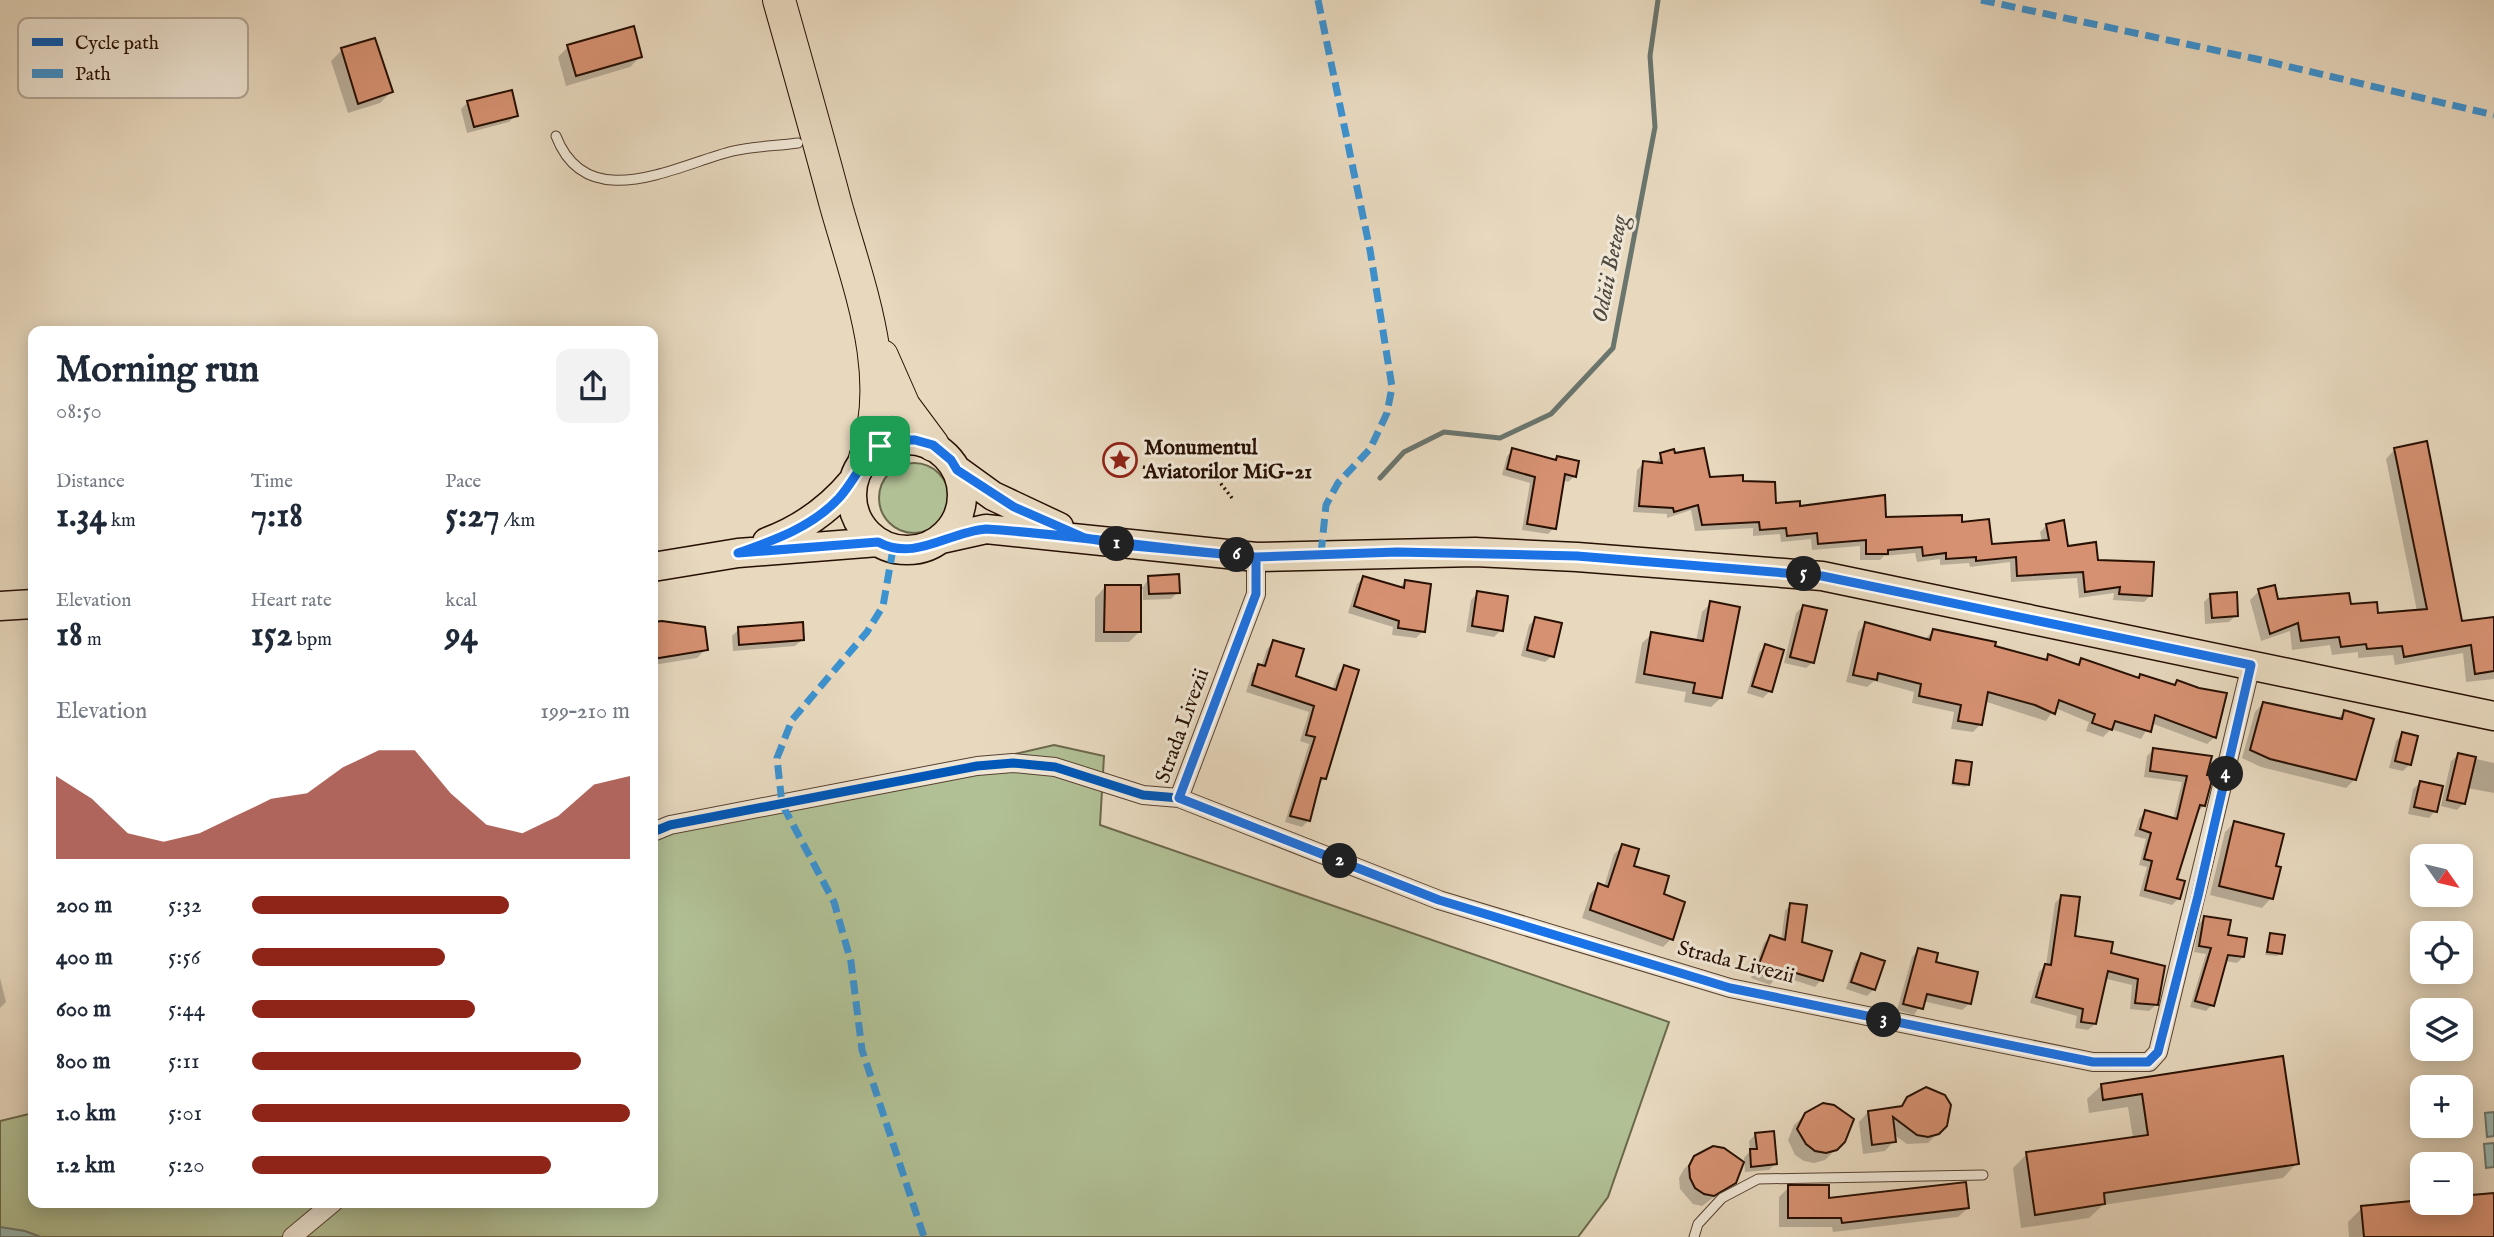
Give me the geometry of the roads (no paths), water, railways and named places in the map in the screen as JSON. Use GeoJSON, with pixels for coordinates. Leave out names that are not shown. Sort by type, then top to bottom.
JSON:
{"type":"FeatureCollection","features":[{"type":"Feature","properties":{"kind":"highway"},"geometry":{"type":"LineString","coordinates":[[759,0],[798,143],[826,166]]}},
{"type":"Feature","properties":{"kind":"highway"},"geometry":{"type":"LineString","coordinates":[[779,0],[869,326],[904,406],[933,445]]}},
{"type":"Feature","properties":{"kind":"highway"},"geometry":{"type":"LineString","coordinates":[[793,0],[826,166]]}},
{"type":"Feature","properties":{"kind":"highway"},"geometry":{"type":"LineString","coordinates":[[859,470],[876,429],[877,405],[869,326]]}},
{"type":"Feature","properties":{"kind":"main road"},"geometry":{"type":"LineString","coordinates":[[738,553],[791,534],[807,524],[837,500],[880,446],[897,440],[915,440],[933,445],[951,460],[957,470],[962,488],[961,507],[954,525],[941,539]]}},
{"type":"Feature","properties":{"kind":"main road"},"geometry":{"type":"LineString","coordinates":[[859,470],[851,499],[855,516],[864,531],[893,549],[909,551],[926,547],[941,539],[986,529],[1256,557],[1475,552],[1577,556],[1822,576],[2494,716]]}},
{"type":"Feature","properties":{"kind":"main road"},"geometry":{"type":"LineString","coordinates":[[957,470],[993,496],[1085,538]]}},
{"type":"Feature","properties":{"kind":"main road"},"geometry":{"type":"LineString","coordinates":[[658,566],[738,553],[878,542]]}},
{"type":"Feature","properties":{"kind":"main road"},"geometry":{"type":"LineString","coordinates":[[0,606],[28,604]]}},
{"type":"Feature","properties":{"kind":"street","name":"Strada Livezii"},"geometry":{"type":"LineString","coordinates":[[1256,557],[1256,594],[1179,798],[1439,900],[1730,988],[2093,1062],[2148,1062],[2158,1052],[2251,665]]}},
{"type":"Feature","properties":{"kind":"street"},"geometry":{"type":"LineString","coordinates":[[658,830],[670,825],[977,766],[1013,763],[1055,767],[1143,795],[1179,798]]}},
{"type":"Feature","properties":{"kind":"street"},"geometry":{"type":"LineString","coordinates":[[292,1237],[327,1208]]}},
{"type":"Feature","properties":{"kind":"lane"},"geometry":{"type":"LineString","coordinates":[[555,136],[562,153],[588,173],[617,182],[635,181],[735,150],[798,143]]}},
{"type":"Feature","properties":{"kind":"lane"},"geometry":{"type":"LineString","coordinates":[[1694,1237],[1698,1224],[1722,1198],[1758,1179],[1983,1175]]}},
{"type":"Feature","properties":{"kind":"water"},"geometry":{"type":"Polygon","coordinates":[[[2494,1112],[2494,1136],[2487,1137],[2485,1113],[2494,1112]]]}},
{"type":"Feature","properties":{"kind":"water"},"geometry":{"type":"Polygon","coordinates":[[[2494,1143],[2494,1167],[2486,1168],[2484,1144],[2494,1143]]]}},
{"type":"Feature","properties":{"kind":"water"},"geometry":{"type":"Polygon","coordinates":[[[0,1227],[25,1231],[41,1237],[0,1237],[0,1227]]]}},
{"type":"Feature","properties":{"kind":"waterway","name":"Odăii Beteag"},"geometry":{"type":"LineString","coordinates":[[1380,478],[1404,452],[1444,432],[1500,438],[1551,414],[1613,348],[1655,127],[1650,56],[1658,0]]}},
{"type":"Feature","properties":{"kind":"place","name":"Monumentul Aviatorilor MiG-21"},"geometry":{"type":"Point","coordinates":[1120,460]}}]}
